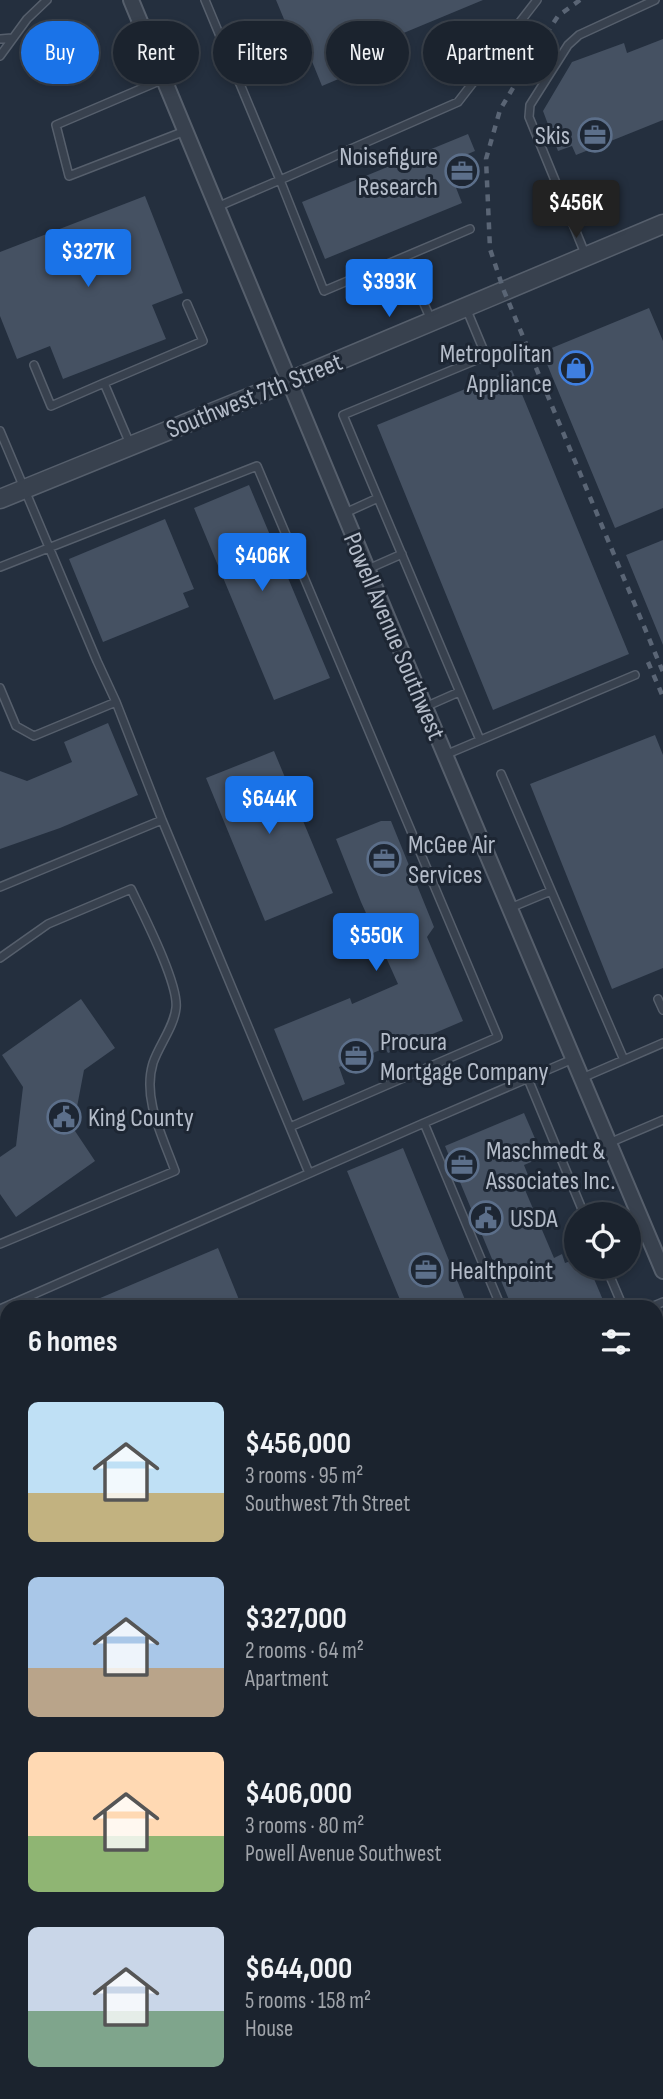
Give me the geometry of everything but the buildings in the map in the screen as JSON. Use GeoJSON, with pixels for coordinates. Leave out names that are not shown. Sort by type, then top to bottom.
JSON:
{"type":"FeatureCollection","features":[{"type":"Feature","properties":{"kind":"street","name":"Powell Avenue Southwest"},"geometry":{"type":"LineString","coordinates":[[131,0],[140,21]]}},
{"type":"Feature","properties":{"kind":"street","name":"Powell Avenue Southwest"},"geometry":{"type":"LineString","coordinates":[[166,84],[509,909],[609,1143],[657,1242],[663,1271]]}},
{"type":"Feature","properties":{"kind":"street","name":"Southwest 7th Street"},"geometry":{"type":"LineString","coordinates":[[0,499],[290,382],[663,224]]}},
{"type":"Feature","properties":{"kind":"lane"},"geometry":{"type":"LineString","coordinates":[[0,56],[27,19],[47,0]]}},
{"type":"Feature","properties":{"kind":"lane"},"geometry":{"type":"LineString","coordinates":[[205,0],[324,291],[470,229]]}},
{"type":"Feature","properties":{"kind":"lane"},"geometry":{"type":"LineString","coordinates":[[217,207],[458,102],[537,0]]}},
{"type":"Feature","properties":{"kind":"lane"},"geometry":{"type":"LineString","coordinates":[[586,257],[529,117],[530,104],[568,45],[579,35],[655,0]]}},
{"type":"Feature","properties":{"kind":"lane"},"geometry":{"type":"LineString","coordinates":[[0,39],[12,38]]}},
{"type":"Feature","properties":{"kind":"lane"},"geometry":{"type":"LineString","coordinates":[[152,84],[56,125],[69,176],[186,131]]}},
{"type":"Feature","properties":{"kind":"lane"},"geometry":{"type":"LineString","coordinates":[[404,257],[432,322]]}},
{"type":"Feature","properties":{"kind":"lane"},"geometry":{"type":"LineString","coordinates":[[34,365],[51,406],[203,341],[187,304]]}},
{"type":"Feature","properties":{"kind":"lane"},"geometry":{"type":"LineString","coordinates":[[466,307],[486,356],[343,415],[480,740]]}},
{"type":"Feature","properties":{"kind":"lane"},"geometry":{"type":"LineString","coordinates":[[104,383],[131,445]]}},
{"type":"Feature","properties":{"kind":"lane"},"geometry":{"type":"LineString","coordinates":[[0,433],[116,702],[162,820],[309,1173]]}},
{"type":"Feature","properties":{"kind":"lane"},"geometry":{"type":"LineString","coordinates":[[0,567],[257,466],[498,1037],[290,1127]]}},
{"type":"Feature","properties":{"kind":"lane"},"geometry":{"type":"LineString","coordinates":[[344,513],[378,498]]}},
{"type":"Feature","properties":{"kind":"lane"},"geometry":{"type":"LineString","coordinates":[[367,569],[402,554]]}},
{"type":"Feature","properties":{"kind":"lane"},"geometry":{"type":"LineString","coordinates":[[445,755],[635,675]]}},
{"type":"Feature","properties":{"kind":"lane"},"geometry":{"type":"LineString","coordinates":[[0,688],[16,726],[34,736],[116,702]]}},
{"type":"Feature","properties":{"kind":"lane"},"geometry":{"type":"LineString","coordinates":[[424,707],[459,692]]}},
{"type":"Feature","properties":{"kind":"lane"},"geometry":{"type":"LineString","coordinates":[[501,774],[624,1060]]}},
{"type":"Feature","properties":{"kind":"lane"},"geometry":{"type":"LineString","coordinates":[[0,887],[162,820]]}},
{"type":"Feature","properties":{"kind":"lane"},"geometry":{"type":"LineString","coordinates":[[0,958],[48,925],[131,889],[175,990],[176,1010],[153,1063],[149,1086],[154,1112],[175,1171],[0,1244]]}},
{"type":"Feature","properties":{"kind":"lane"},"geometry":{"type":"LineString","coordinates":[[509,909],[551,891]]}},
{"type":"Feature","properties":{"kind":"lane"},"geometry":{"type":"LineString","coordinates":[[658,999],[663,1010]]}},
{"type":"Feature","properties":{"kind":"lane"},"geometry":{"type":"LineString","coordinates":[[581,1078],[663,1043]]}},
{"type":"Feature","properties":{"kind":"lane"},"geometry":{"type":"LineString","coordinates":[[20,1300],[573,1059]]}},
{"type":"Feature","properties":{"kind":"lane"},"geometry":{"type":"LineString","coordinates":[[528,1079],[579,1202]]}},
{"type":"Feature","properties":{"kind":"lane"},"geometry":{"type":"LineString","coordinates":[[609,1143],[663,1121]]}},
{"type":"Feature","properties":{"kind":"lane"},"geometry":{"type":"LineString","coordinates":[[424,1123],[498,1300]]}},
{"type":"Feature","properties":{"kind":"lane"},"geometry":{"type":"LineString","coordinates":[[611,1279],[620,1300]]}},
{"type":"Feature","properties":{"kind":"railway"},"geometry":{"type":"LineString","coordinates":[[580,0],[558,16],[500,110],[486,159],[490,249],[504,291],[663,672]]}},
{"type":"Feature","properties":{"kind":"railway"},"geometry":{"type":"LineString","coordinates":[[648,662],[663,697]]}},
{"type":"Feature","properties":{"kind":"place","name":"Skis"},"geometry":{"type":"Point","coordinates":[595,135]}},
{"type":"Feature","properties":{"kind":"place","name":"Noisefigure Research"},"geometry":{"type":"Point","coordinates":[462,171]}},
{"type":"Feature","properties":{"kind":"place","name":"Metropolitan Appliance"},"geometry":{"type":"Point","coordinates":[576,368]}},
{"type":"Feature","properties":{"kind":"place","name":"McGee Air Services"},"geometry":{"type":"Point","coordinates":[384,859]}},
{"type":"Feature","properties":{"kind":"place","name":"Procura Mortgage Company"},"geometry":{"type":"Point","coordinates":[356,1056]}},
{"type":"Feature","properties":{"kind":"place","name":"King County"},"geometry":{"type":"Point","coordinates":[64,1117]}},
{"type":"Feature","properties":{"kind":"place","name":"Maschmedt & Associates Inc."},"geometry":{"type":"Point","coordinates":[462,1165]}},
{"type":"Feature","properties":{"kind":"place","name":"USDA"},"geometry":{"type":"Point","coordinates":[486,1218]}},
{"type":"Feature","properties":{"kind":"place","name":"Healthpoint"},"geometry":{"type":"Point","coordinates":[426,1270]}}]}
